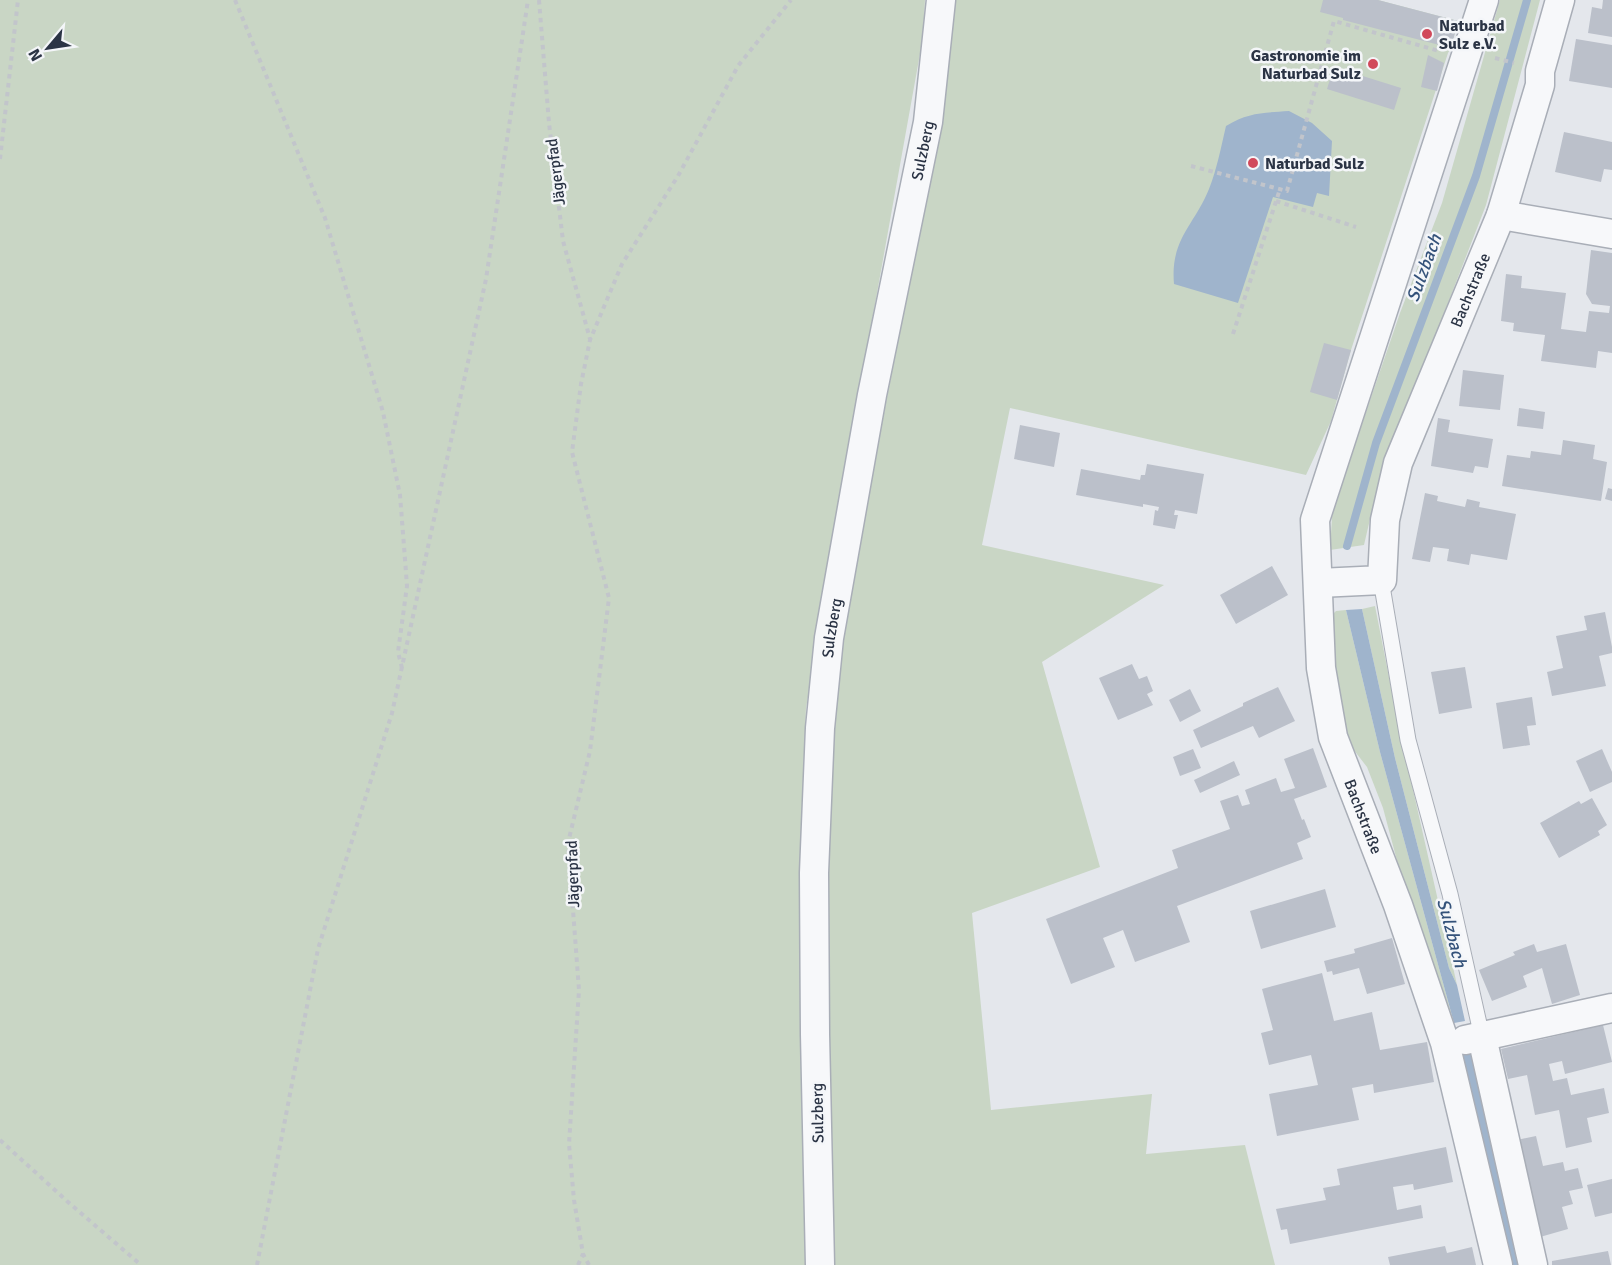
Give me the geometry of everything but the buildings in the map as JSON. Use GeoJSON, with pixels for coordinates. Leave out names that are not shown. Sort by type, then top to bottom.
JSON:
{"type":"FeatureCollection","features":[{"type":"Feature","properties":{"kind":"street","name":"Sulzberg"},"geometry":{"type":"LineString","coordinates":[[820,1265],[814,873],[821,716],[829,638],[872,395],[928,122],[941,0]]}},
{"type":"Feature","properties":{"kind":"street","name":"Bachstraße"},"geometry":{"type":"LineString","coordinates":[[1484,0],[1315,520],[1321,668],[1333,737],[1398,905],[1445,1043],[1498,1265]]}},
{"type":"Feature","properties":{"kind":"street","name":"Bachstraße"},"geometry":{"type":"LineString","coordinates":[[1382,580],[1385,520],[1398,463],[1501,216],[1540,85],[1540,71],[1560,0]]}},
{"type":"Feature","properties":{"kind":"street"},"geometry":{"type":"LineString","coordinates":[[1501,216],[1612,234]]}},
{"type":"Feature","properties":{"kind":"street"},"geometry":{"type":"LineString","coordinates":[[1319,583],[1382,580]]}},
{"type":"Feature","properties":{"kind":"street"},"geometry":{"type":"LineString","coordinates":[[1445,1043],[1612,1008]]}},
{"type":"Feature","properties":{"kind":"street","name":"Bachstraße"},"geometry":{"type":"LineString","coordinates":[[1482,1037],[1533,1265]]}},
{"type":"Feature","properties":{"kind":"lane","name":"Bachstraße"},"geometry":{"type":"LineString","coordinates":[[1382,580],[1408,740],[1450,894],[1482,1037]]}},
{"type":"Feature","properties":{"kind":"path"},"geometry":{"type":"LineString","coordinates":[[0,159],[18,0]]}},
{"type":"Feature","properties":{"kind":"path"},"geometry":{"type":"LineString","coordinates":[[235,0],[325,218],[383,412],[400,495],[407,586],[398,652],[402,669]]}},
{"type":"Feature","properties":{"kind":"path"},"geometry":{"type":"LineString","coordinates":[[257,1265],[318,949],[392,713],[486,279],[528,0]]}},
{"type":"Feature","properties":{"kind":"path","name":"Jägerpfad"},"geometry":{"type":"LineString","coordinates":[[539,0],[549,123],[563,241],[590,340],[581,384],[572,452],[609,598],[590,751],[568,843],[579,990],[569,1144],[574,1200],[583,1254],[589,1265]]}},
{"type":"Feature","properties":{"kind":"path"},"geometry":{"type":"LineString","coordinates":[[590,340],[622,264],[678,176],[738,66],[791,0]]}},
{"type":"Feature","properties":{"kind":"path"},"geometry":{"type":"LineString","coordinates":[[1191,166],[1287,191],[1334,21],[1448,53]]}},
{"type":"Feature","properties":{"kind":"path"},"geometry":{"type":"LineString","coordinates":[[1491,57],[1524,66]]}},
{"type":"Feature","properties":{"kind":"path"},"geometry":{"type":"LineString","coordinates":[[1233,334],[1280,189]]}},
{"type":"Feature","properties":{"kind":"path"},"geometry":{"type":"LineString","coordinates":[[1276,201],[1356,227]]}},
{"type":"Feature","properties":{"kind":"path"},"geometry":{"type":"LineString","coordinates":[[0,1140],[141,1265]]}},
{"type":"Feature","properties":{"kind":"path"},"geometry":{"type":"LineString","coordinates":[[578,1265],[583,1254]]}},
{"type":"Feature","properties":{"kind":"green space"},"geometry":{"type":"Polygon","coordinates":[[[0,0],[925,0],[923,37],[806,708],[801,839],[807,1265],[0,1265],[0,0]]]}},
{"type":"Feature","properties":{"kind":"green space"},"geometry":{"type":"Polygon","coordinates":[[[951,0],[1378,0],[1458,21],[1351,350],[1331,421],[1306,475],[1010,408],[982,545],[1164,585],[1042,662],[1100,867],[972,913],[991,1110],[1152,1094],[1146,1154],[1245,1145],[1275,1265],[830,1265],[824,838],[829,709],[850,588],[940,124],[951,0]]]}},
{"type":"Feature","properties":{"kind":"green space"},"geometry":{"type":"Polygon","coordinates":[[[1500,0],[1540,0],[1486,205],[1383,463],[1364,545],[1330,550],[1332,517],[1340,488],[1400,313],[1442,203],[1500,0]]]}},
{"type":"Feature","properties":{"kind":"green space"},"geometry":{"type":"Polygon","coordinates":[[[1375,606],[1398,723],[1457,985],[1449,968],[1395,758],[1362,609],[1375,606]]]}},
{"type":"Feature","properties":{"kind":"green space"},"geometry":{"type":"Polygon","coordinates":[[[1346,610],[1380,752],[1454,1023],[1449,1025],[1412,917],[1383,808],[1367,767],[1343,736],[1329,630],[1330,617],[1336,611],[1346,610]]]}},
{"type":"Feature","properties":{"kind":"water"},"geometry":{"type":"Polygon","coordinates":[[[1289,111],[1312,123],[1332,141],[1329,196],[1317,193],[1313,207],[1273,197],[1238,303],[1174,284],[1174,269],[1179,244],[1209,189],[1226,126],[1249,116],[1289,111]]]}},
{"type":"Feature","properties":{"kind":"water"},"geometry":{"type":"Polygon","coordinates":[[[1362,609],[1395,758],[1449,968],[1457,985],[1465,1021],[1454,1023],[1380,752],[1346,610],[1362,609]]]}},
{"type":"Feature","properties":{"kind":"water"},"geometry":{"type":"Polygon","coordinates":[[[1472,1048],[1521,1265],[1510,1265],[1457,1050],[1472,1048]]]}},
{"type":"Feature","properties":{"kind":"waterway","name":"Sulzbach"},"geometry":{"type":"LineString","coordinates":[[1347,546],[1376,443],[1476,176],[1527,0]]}},
{"type":"Feature","properties":{"kind":"place","name":"Naturbad Sulz e.V."},"geometry":{"type":"Point","coordinates":[1427,34]}},
{"type":"Feature","properties":{"kind":"place","name":"Gastronomie im Naturbad Sulz"},"geometry":{"type":"Point","coordinates":[1373,64]}},
{"type":"Feature","properties":{"kind":"place","name":"Naturbad Sulz"},"geometry":{"type":"Point","coordinates":[1253,163]}}]}
